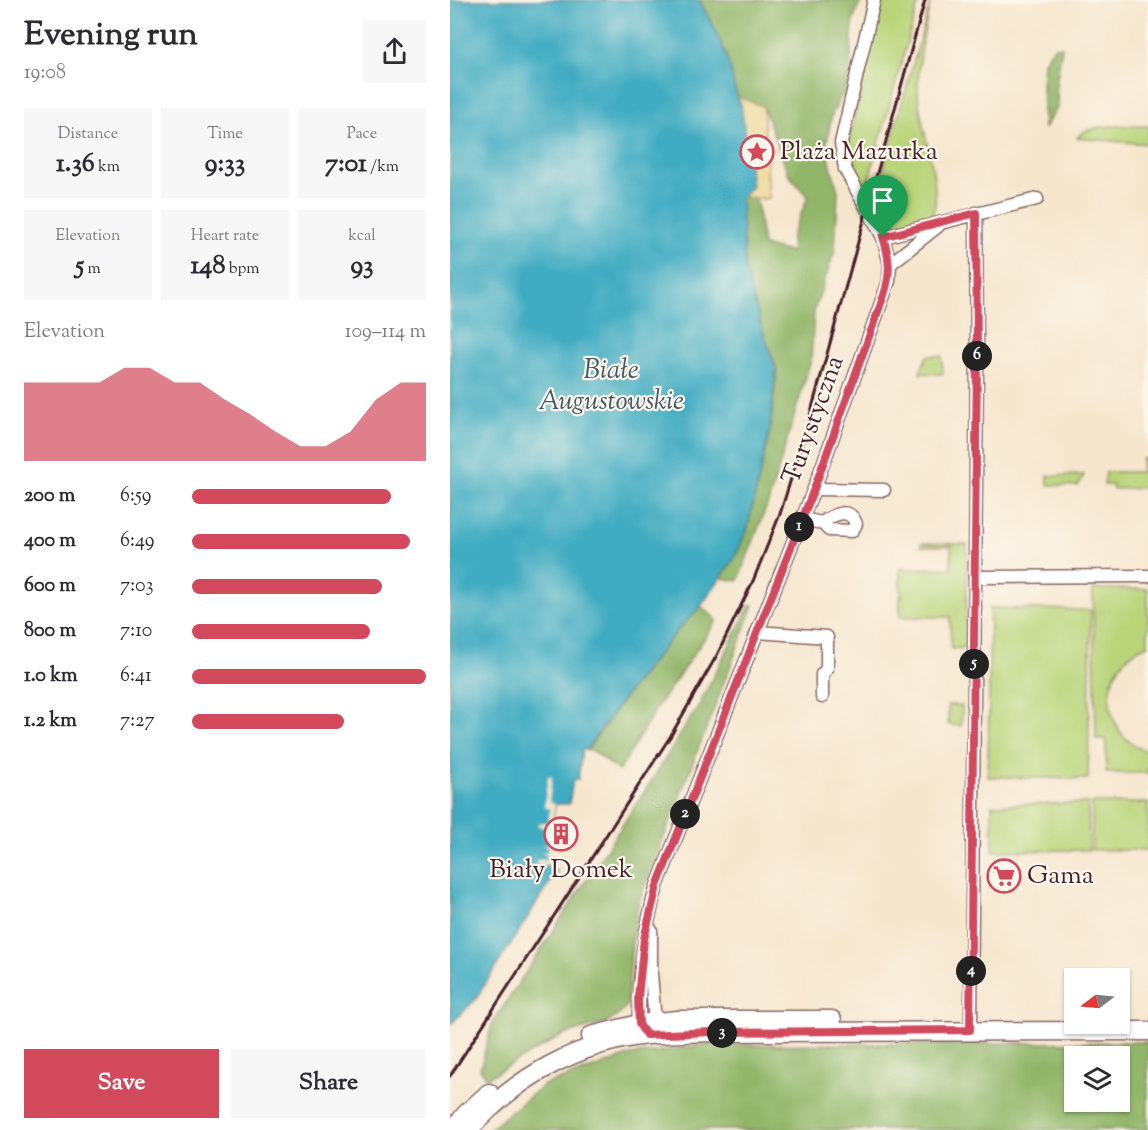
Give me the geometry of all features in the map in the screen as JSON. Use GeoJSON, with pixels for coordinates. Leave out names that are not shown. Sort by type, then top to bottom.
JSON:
{"type":"FeatureCollection","features":[{"type":"Feature","properties":{"kind":"main road"},"geometry":{"type":"LineString","coordinates":[[1130,1019],[1148,1020]]}},
{"type":"Feature","properties":{"kind":"main road"},"geometry":{"type":"LineString","coordinates":[[453,1130],[466,1114],[501,1082],[521,1069],[549,1054],[607,1030],[646,1027],[677,1033],[782,1026],[1064,1024]]}},
{"type":"Feature","properties":{"kind":"main road"},"geometry":{"type":"LineString","coordinates":[[469,1130],[511,1089],[540,1070],[646,1027]]}},
{"type":"Feature","properties":{"kind":"main road"},"geometry":{"type":"LineString","coordinates":[[1130,1029],[1148,1031]]}},
{"type":"Feature","properties":{"kind":"street","name":"Turystyczna"},"geometry":{"type":"LineString","coordinates":[[646,1027],[638,997],[644,939],[657,886],[814,489],[889,281],[890,264],[883,237],[845,169],[841,143],[874,0]]}},
{"type":"Feature","properties":{"kind":"street"},"geometry":{"type":"LineString","coordinates":[[883,237],[1037,199]]}},
{"type":"Feature","properties":{"kind":"street"},"geometry":{"type":"LineString","coordinates":[[970,1025],[977,356],[976,213]]}},
{"type":"Feature","properties":{"kind":"street"},"geometry":{"type":"LineString","coordinates":[[890,264],[943,222]]}},
{"type":"Feature","properties":{"kind":"street"},"geometry":{"type":"LineString","coordinates":[[814,489],[884,490]]}},
{"type":"Feature","properties":{"kind":"street"},"geometry":{"type":"LineString","coordinates":[[802,519],[822,523]]}},
{"type":"Feature","properties":{"kind":"street"},"geometry":{"type":"LineString","coordinates":[[975,577],[1148,576]]}},
{"type":"Feature","properties":{"kind":"street"},"geometry":{"type":"LineString","coordinates":[[757,632],[827,637],[827,669],[822,674],[822,697]]}},
{"type":"Feature","properties":{"kind":"green space"},"geometry":{"type":"Polygon","coordinates":[[[699,0],[861,0],[853,21],[847,85],[832,114],[826,146],[838,192],[835,250],[814,311],[811,360],[769,500],[738,581],[721,578],[735,557],[747,530],[770,430],[777,370],[745,270],[741,197],[756,198],[763,246],[792,252],[791,238],[808,197],[789,175],[763,106],[735,96],[722,46],[699,0]]]}},
{"type":"Feature","properties":{"kind":"green space"},"geometry":{"type":"Polygon","coordinates":[[[881,0],[919,0],[866,189],[852,165],[849,140],[881,0]]]}},
{"type":"Feature","properties":{"kind":"green space"},"geometry":{"type":"Polygon","coordinates":[[[931,0],[922,45],[918,91],[935,184],[934,210],[924,221],[898,227],[891,223],[875,199],[931,0]]]}},
{"type":"Feature","properties":{"kind":"green space"},"geometry":{"type":"Polygon","coordinates":[[[1054,47],[1062,47],[1056,84],[1058,106],[1044,128],[1042,86],[1044,62],[1054,47]]]}},
{"type":"Feature","properties":{"kind":"green space"},"geometry":{"type":"Polygon","coordinates":[[[1148,126],[1148,144],[1077,138],[1082,133],[1099,127],[1148,126]]]}},
{"type":"Feature","properties":{"kind":"green space"},"geometry":{"type":"Polygon","coordinates":[[[927,356],[942,356],[943,374],[920,373],[927,356]]]}},
{"type":"Feature","properties":{"kind":"green space"},"geometry":{"type":"Polygon","coordinates":[[[1142,459],[1148,459],[1148,488],[1113,489],[1112,485],[1104,485],[1106,472],[1141,472],[1142,459]]]}},
{"type":"Feature","properties":{"kind":"green space"},"geometry":{"type":"Polygon","coordinates":[[[1084,475],[1078,486],[1048,485],[1048,476],[1084,475]]]}},
{"type":"Feature","properties":{"kind":"green space"},"geometry":{"type":"Polygon","coordinates":[[[921,543],[967,544],[966,645],[963,648],[951,649],[950,617],[900,617],[902,591],[900,591],[900,569],[951,568],[951,546],[921,546],[921,543]]]}},
{"type":"Feature","properties":{"kind":"green space"},"geometry":{"type":"Polygon","coordinates":[[[1093,589],[1148,589],[1148,645],[1131,654],[1119,666],[1112,682],[1110,698],[1112,715],[1119,730],[1131,743],[1148,752],[1148,773],[1106,773],[1106,739],[1096,739],[1093,589]]]}},
{"type":"Feature","properties":{"kind":"green space"},"geometry":{"type":"Polygon","coordinates":[[[750,605],[754,605],[638,904],[627,1005],[609,1022],[563,1035],[487,1078],[480,1069],[492,1024],[699,705],[750,605]]]}},
{"type":"Feature","properties":{"kind":"green space"},"geometry":{"type":"Polygon","coordinates":[[[701,606],[717,620],[657,707],[619,771],[593,751],[582,750],[588,749],[628,692],[677,631],[701,606]]]}},
{"type":"Feature","properties":{"kind":"green space"},"geometry":{"type":"Polygon","coordinates":[[[990,608],[1091,610],[1088,779],[988,777],[990,608]]]}},
{"type":"Feature","properties":{"kind":"green space"},"geometry":{"type":"Polygon","coordinates":[[[948,705],[962,706],[961,726],[948,724],[948,705]]]}},
{"type":"Feature","properties":{"kind":"green space"},"geometry":{"type":"Polygon","coordinates":[[[1088,803],[1089,850],[993,851],[992,805],[1088,803]]]}},
{"type":"Feature","properties":{"kind":"green space"},"geometry":{"type":"Polygon","coordinates":[[[1092,803],[1148,803],[1148,850],[1092,850],[1092,803]]]}},
{"type":"Feature","properties":{"kind":"green space"},"geometry":{"type":"Polygon","coordinates":[[[1148,1042],[1148,1130],[489,1130],[544,1085],[631,1055],[702,1045],[1148,1042]]]}},
{"type":"Feature","properties":{"kind":"sand","name":"Plaża Mazurka"},"geometry":{"type":"Polygon","coordinates":[[[735,96],[763,106],[769,199],[741,197],[752,186],[735,96]]]}},
{"type":"Feature","properties":{"kind":"water","name":"Białe Augustowskie"},"geometry":{"type":"Polygon","coordinates":[[[450,0],[699,0],[723,47],[731,69],[736,95],[741,104],[752,186],[741,198],[745,270],[776,368],[770,430],[747,530],[735,557],[701,606],[677,631],[628,692],[587,749],[582,750],[578,780],[573,780],[569,804],[555,804],[547,865],[557,871],[475,1000],[450,1025],[450,0]]]}},
{"type":"Feature","properties":{"kind":"pier"},"geometry":{"type":"Polygon","coordinates":[[[548,776],[552,777],[549,802],[555,804],[550,865],[536,864],[537,860],[546,860],[547,854],[540,852],[547,852],[548,847],[541,844],[548,845],[549,838],[542,837],[549,837],[550,829],[538,826],[539,823],[548,822],[550,809],[544,807],[548,776]]]}},
{"type":"Feature","properties":{"kind":"railway"},"geometry":{"type":"LineString","coordinates":[[450,1076],[670,737],[717,655],[753,581],[780,514],[804,437],[925,0]]}},
{"type":"Feature","properties":{"kind":"place","name":"Plaża Mazurka"},"geometry":{"type":"Point","coordinates":[757,152]}},
{"type":"Feature","properties":{"kind":"place","name":"Biały Domek"},"geometry":{"type":"Point","coordinates":[561,834]}},
{"type":"Feature","properties":{"kind":"place","name":"Gama"},"geometry":{"type":"Point","coordinates":[1004,876]}},
{"type":"Feature","properties":{"kind":"route"},"geometry":{"type":"LineString","coordinates":[[976,213],[977,356],[970,1030],[712,1032],[646,1035],[639,1024],[638,997],[644,939],[657,886],[814,489],[889,281],[890,264],[883,237],[976,213]]}}]}
